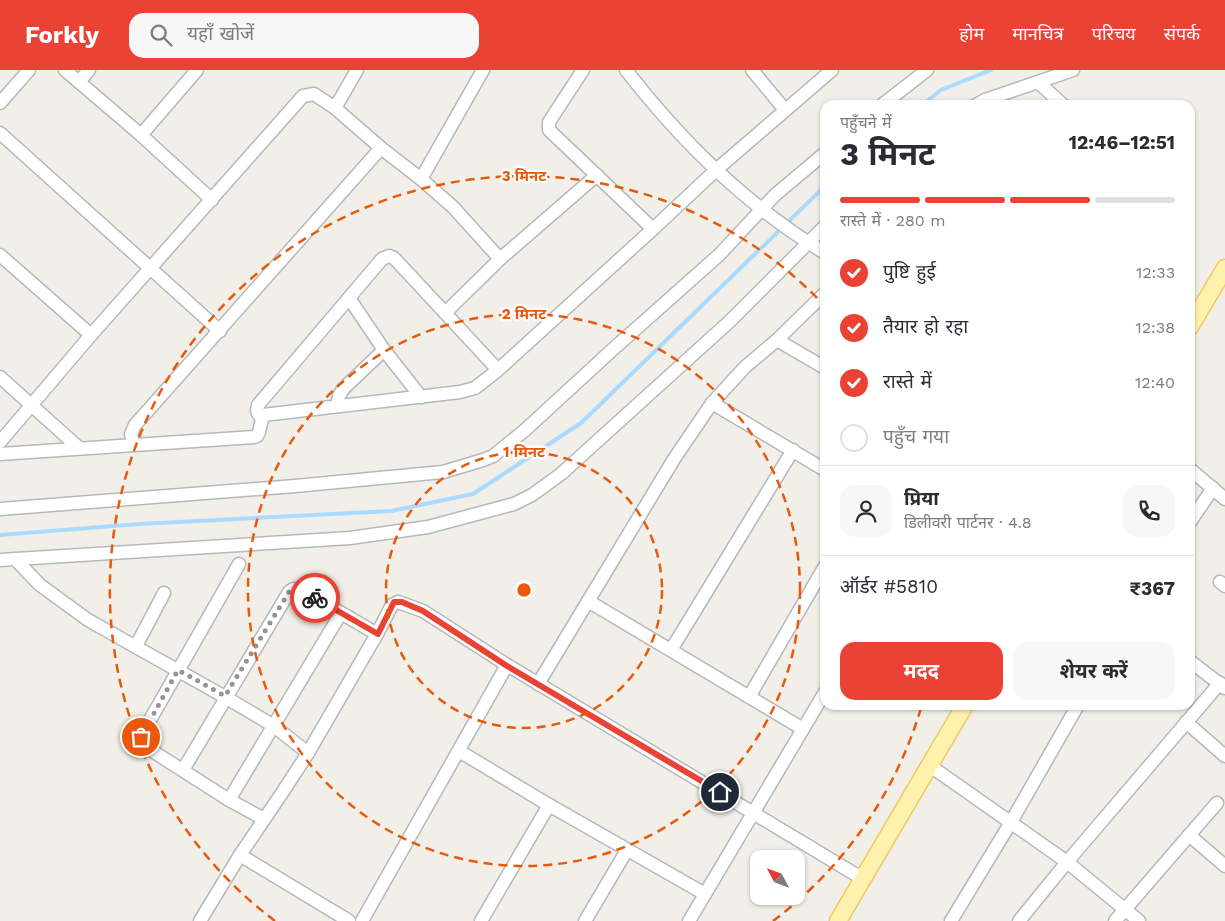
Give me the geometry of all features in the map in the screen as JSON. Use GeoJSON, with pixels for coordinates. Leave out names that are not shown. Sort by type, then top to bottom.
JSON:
{"type":"FeatureCollection","features":[{"type":"Feature","properties":{"kind":"main road"},"geometry":{"type":"LineString","coordinates":[[1195,319],[1225,268]]}},
{"type":"Feature","properties":{"kind":"main road"},"geometry":{"type":"LineString","coordinates":[[838,921],[962,710]]}},
{"type":"Feature","properties":{"kind":"street"},"geometry":{"type":"LineString","coordinates":[[0,103],[29,70]]}},
{"type":"Feature","properties":{"kind":"street"},"geometry":{"type":"LineString","coordinates":[[65,70],[141,135],[212,200]]}},
{"type":"Feature","properties":{"kind":"street"},"geometry":{"type":"LineString","coordinates":[[79,82],[89,70]]}},
{"type":"Feature","properties":{"kind":"street"},"geometry":{"type":"LineString","coordinates":[[141,135],[197,70]]}},
{"type":"Feature","properties":{"kind":"street"},"geometry":{"type":"LineString","coordinates":[[335,108],[358,70]]}},
{"type":"Feature","properties":{"kind":"street"},"geometry":{"type":"LineString","coordinates":[[421,179],[484,70]]}},
{"type":"Feature","properties":{"kind":"street"},"geometry":{"type":"LineString","coordinates":[[583,70],[548,126],[552,134],[654,229]]}},
{"type":"Feature","properties":{"kind":"street"},"geometry":{"type":"LineString","coordinates":[[626,70],[653,105],[716,170],[764,211],[820,250]]}},
{"type":"Feature","properties":{"kind":"street"},"geometry":{"type":"LineString","coordinates":[[752,70],[785,110]]}},
{"type":"Feature","properties":{"kind":"street"},"geometry":{"type":"LineString","coordinates":[[498,370],[391,256],[385,257],[258,405],[257,411],[259,415],[263,415],[460,392],[475,388],[498,370],[654,229],[716,170],[832,70]]}},
{"type":"Feature","properties":{"kind":"street"},"geometry":{"type":"LineString","coordinates":[[888,100],[910,81],[927,70]]}},
{"type":"Feature","properties":{"kind":"street"},"geometry":{"type":"LineString","coordinates":[[989,100],[1073,70]]}},
{"type":"Feature","properties":{"kind":"street"},"geometry":{"type":"LineString","coordinates":[[1038,82],[1058,100]]}},
{"type":"Feature","properties":{"kind":"street"},"geometry":{"type":"LineString","coordinates":[[0,442],[91,335],[303,96],[314,94],[335,108],[381,148],[421,179],[453,207],[500,259]]}},
{"type":"Feature","properties":{"kind":"street"},"geometry":{"type":"LineString","coordinates":[[0,133],[220,330]]}},
{"type":"Feature","properties":{"kind":"street"},"geometry":{"type":"LineString","coordinates":[[132,444],[131,434],[136,425],[381,148]]}},
{"type":"Feature","properties":{"kind":"street"},"geometry":{"type":"LineString","coordinates":[[0,508],[295,486],[443,472],[493,456],[524,431],[719,255],[764,211],[775,195],[820,157]]}},
{"type":"Feature","properties":{"kind":"street"},"geometry":{"type":"LineString","coordinates":[[445,312],[500,259],[597,175]]}},
{"type":"Feature","properties":{"kind":"street"},"geometry":{"type":"LineString","coordinates":[[0,560],[350,538],[428,528],[514,504],[532,495],[561,474],[730,321],[806,241],[820,230]]}},
{"type":"Feature","properties":{"kind":"street"},"geometry":{"type":"LineString","coordinates":[[0,255],[91,335]]}},
{"type":"Feature","properties":{"kind":"street"},"geometry":{"type":"LineString","coordinates":[[349,298],[384,350],[421,396]]}},
{"type":"Feature","properties":{"kind":"street"},"geometry":{"type":"LineString","coordinates":[[538,684],[674,459],[712,402],[745,367],[777,340],[820,298]]}},
{"type":"Feature","properties":{"kind":"street"},"geometry":{"type":"LineString","coordinates":[[777,340],[820,365]]}},
{"type":"Feature","properties":{"kind":"street"},"geometry":{"type":"LineString","coordinates":[[337,406],[339,396],[344,390],[384,350]]}},
{"type":"Feature","properties":{"kind":"street"},"geometry":{"type":"LineString","coordinates":[[0,376],[78,447]]}},
{"type":"Feature","properties":{"kind":"street"},"geometry":{"type":"LineString","coordinates":[[712,402],[820,467]]}},
{"type":"Feature","properties":{"kind":"street"},"geometry":{"type":"LineString","coordinates":[[0,454],[254,436],[259,432],[263,415]]}},
{"type":"Feature","properties":{"kind":"street"},"geometry":{"type":"LineString","coordinates":[[672,650],[792,450]]}},
{"type":"Feature","properties":{"kind":"street"},"geometry":{"type":"LineString","coordinates":[[1195,473],[1225,498]]}},
{"type":"Feature","properties":{"kind":"street"},"geometry":{"type":"LineString","coordinates":[[1195,515],[1213,488]]}},
{"type":"Feature","properties":{"kind":"street"},"geometry":{"type":"LineString","coordinates":[[15,559],[40,585],[88,620],[225,696],[274,726],[308,753]]}},
{"type":"Feature","properties":{"kind":"street"},"geometry":{"type":"LineString","coordinates":[[239,564],[142,734],[141,740],[143,745],[229,800],[264,819]]}},
{"type":"Feature","properties":{"kind":"street"},"geometry":{"type":"LineString","coordinates":[[749,697],[820,575]]}},
{"type":"Feature","properties":{"kind":"street"},"geometry":{"type":"LineString","coordinates":[[183,770],[225,696],[289,592],[293,589],[302,590],[378,634]]}},
{"type":"Feature","properties":{"kind":"street"},"geometry":{"type":"LineString","coordinates":[[136,646],[164,593]]}},
{"type":"Feature","properties":{"kind":"street"},"geometry":{"type":"LineString","coordinates":[[588,601],[803,729]]}},
{"type":"Feature","properties":{"kind":"street"},"geometry":{"type":"LineString","coordinates":[[200,921],[240,855],[308,753],[378,634],[394,602],[402,602],[423,611],[507,666],[864,878]]}},
{"type":"Feature","properties":{"kind":"street"},"geometry":{"type":"LineString","coordinates":[[229,800],[341,613]]}},
{"type":"Feature","properties":{"kind":"street"},"geometry":{"type":"LineString","coordinates":[[1020,921],[1186,722],[1222,686],[1195,665]]}},
{"type":"Feature","properties":{"kind":"street"},"geometry":{"type":"LineString","coordinates":[[362,921],[507,666]]}},
{"type":"Feature","properties":{"kind":"street"},"geometry":{"type":"LineString","coordinates":[[689,921],[820,700]]}},
{"type":"Feature","properties":{"kind":"street"},"geometry":{"type":"LineString","coordinates":[[950,921],[1011,822],[1075,710]]}},
{"type":"Feature","properties":{"kind":"street"},"geometry":{"type":"LineString","coordinates":[[1186,722],[1225,756]]}},
{"type":"Feature","properties":{"kind":"street"},"geometry":{"type":"LineString","coordinates":[[459,751],[705,894]]}},
{"type":"Feature","properties":{"kind":"street"},"geometry":{"type":"LineString","coordinates":[[929,765],[1068,862],[1139,921]]}},
{"type":"Feature","properties":{"kind":"street"},"geometry":{"type":"LineString","coordinates":[[1115,921],[1217,803]]}},
{"type":"Feature","properties":{"kind":"street"},"geometry":{"type":"LineString","coordinates":[[481,921],[549,805]]}},
{"type":"Feature","properties":{"kind":"street"},"geometry":{"type":"LineString","coordinates":[[1189,836],[1225,866]]}},
{"type":"Feature","properties":{"kind":"street"},"geometry":{"type":"LineString","coordinates":[[585,921],[627,850]]}},
{"type":"Feature","properties":{"kind":"street"},"geometry":{"type":"LineString","coordinates":[[240,855],[349,921]]}},
{"type":"Feature","properties":{"kind":"waterway"},"geometry":{"type":"LineString","coordinates":[[928,100],[941,90],[991,70]]}},
{"type":"Feature","properties":{"kind":"waterway"},"geometry":{"type":"LineString","coordinates":[[0,535],[139,524],[391,511],[473,494],[581,423],[820,191]]}},
{"type":"Feature","properties":{"kind":"way so far"},"geometry":{"type":"LineString","coordinates":[[141,737],[178,670],[225,696],[289,592],[293,589],[298,589],[315,598]]}},
{"type":"Feature","properties":{"kind":"route"},"geometry":{"type":"LineString","coordinates":[[315,598],[378,634],[394,602],[402,602],[423,611],[507,666],[720,792]]}}]}
